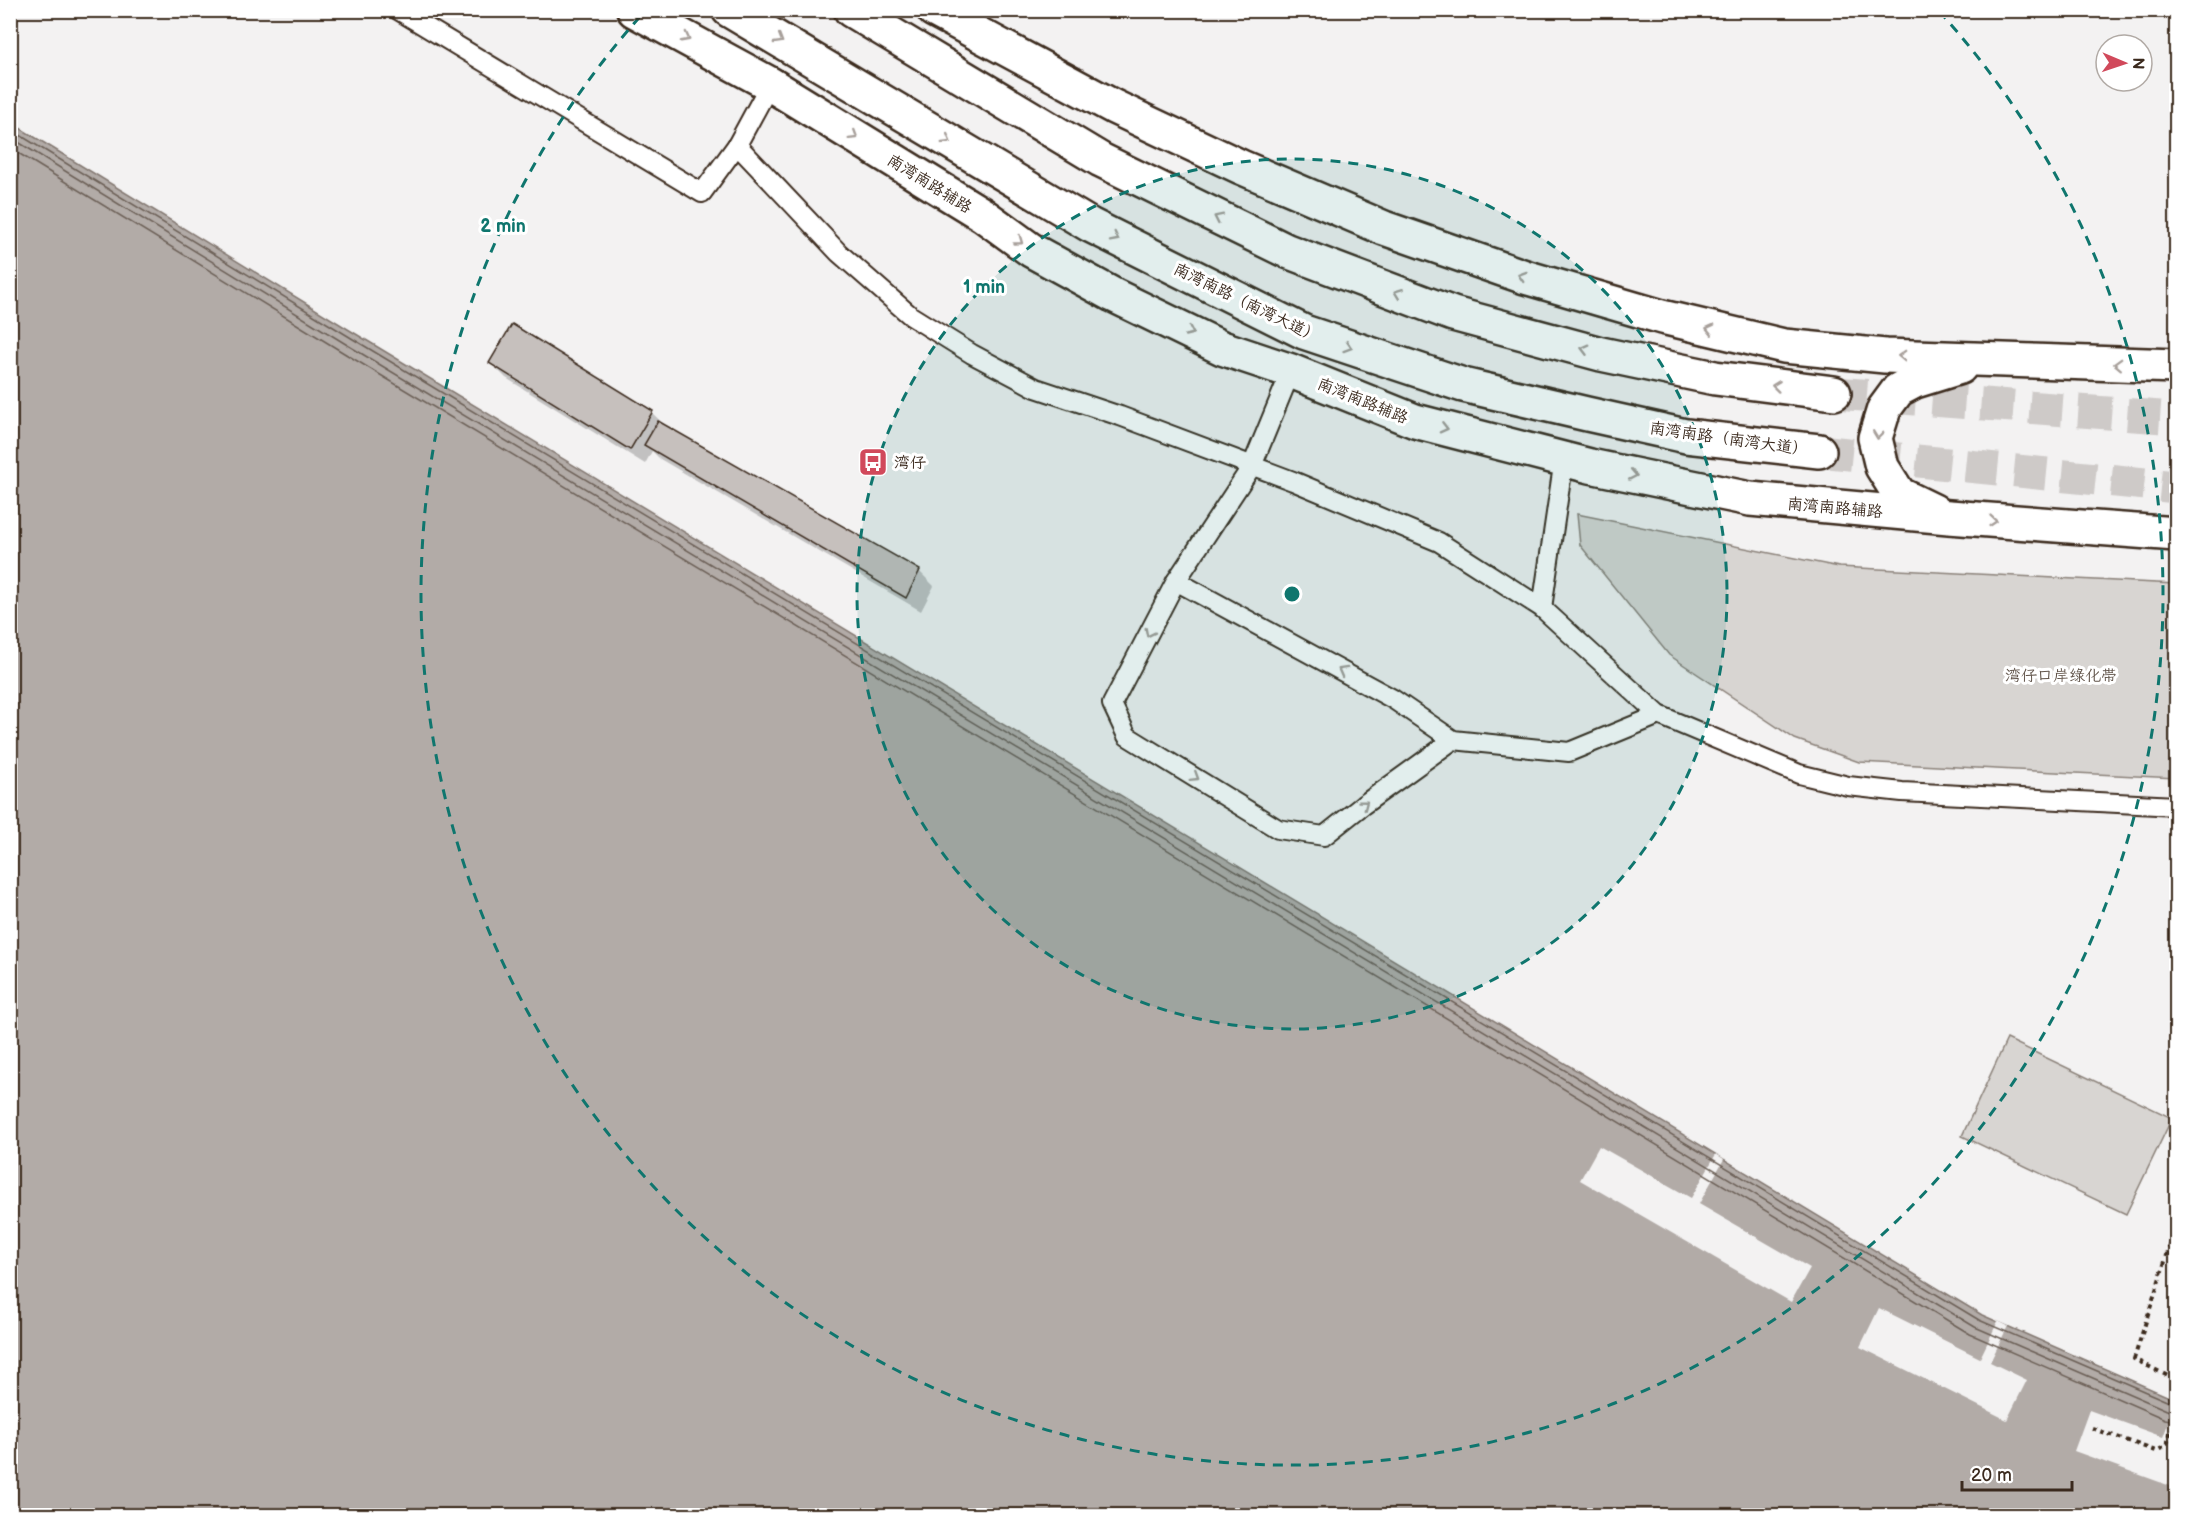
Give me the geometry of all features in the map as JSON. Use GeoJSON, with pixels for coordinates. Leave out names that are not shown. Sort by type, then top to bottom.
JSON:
{"type":"FeatureCollection","features":[{"type":"Feature","properties":{"kind":"main road","name":"南湾南路辅路"},"geometry":{"type":"LineString","coordinates":[[634,10],[770,84],[983,215],[1031,250],[1102,290],[1222,348],[1291,371],[1415,421],[1590,466],[1750,499],[2176,534]]}},
{"type":"Feature","properties":{"kind":"main road","name":"南湾南路（南湾大道）"},"geometry":{"type":"LineString","coordinates":[[729,10],[1090,225],[1304,333],[1463,385],[1575,412],[1686,436],[1819,451]]}},
{"type":"Feature","properties":{"kind":"main road"},"geometry":{"type":"LineString","coordinates":[[851,10],[1101,160],[1287,251],[1453,314],[1601,354],[1714,378],[1834,393]]}},
{"type":"Feature","properties":{"kind":"main road"},"geometry":{"type":"LineString","coordinates":[[934,10],[1114,107],[1241,167],[1384,228],[1525,277],[1662,317],[1784,346],[1885,356],[2176,366]]}},
{"type":"Feature","properties":{"kind":"main road"},"geometry":{"type":"LineString","coordinates":[[1948,517],[1919,506],[1899,494],[1881,467],[1875,438],[1884,409],[1898,390],[1915,381],[1984,359]]}},
{"type":"Feature","properties":{"kind":"lane"},"geometry":{"type":"LineString","coordinates":[[398,10],[702,193],[737,145],[770,84]]}},
{"type":"Feature","properties":{"kind":"lane"},"geometry":{"type":"LineString","coordinates":[[737,145],[839,253],[911,316],[972,354],[1036,388],[1120,416],[1293,481],[1439,542],[1542,608],[1659,715],[1799,774],[1848,786],[1902,792],[2176,806]]}},
{"type":"Feature","properties":{"kind":"lane"},"geometry":{"type":"LineString","coordinates":[[1291,371],[1252,466],[1176,581],[1112,704],[1127,736],[1278,829],[1323,836],[1454,740]]}},
{"type":"Feature","properties":{"kind":"lane"},"geometry":{"type":"LineString","coordinates":[[1542,608],[1564,459]]}},
{"type":"Feature","properties":{"kind":"lane"},"geometry":{"type":"LineString","coordinates":[[1176,581],[1393,699],[1454,740],[1569,752],[1659,715]]}},
{"type":"Feature","properties":{"kind":"path"},"geometry":{"type":"LineString","coordinates":[[2176,1227],[2134,1359],[2176,1380]]}},
{"type":"Feature","properties":{"kind":"path"},"geometry":{"type":"LineString","coordinates":[[2092,1428],[2157,1451],[2166,1446],[2176,1417]]}},
{"type":"Feature","properties":{"kind":"green space","name":"湾仔口岸绿化带"},"geometry":{"type":"Polygon","coordinates":[[[1577,514],[1839,567],[2176,584],[2176,778],[1859,762],[1795,739],[1669,655],[1580,545],[1577,514]]]}},
{"type":"Feature","properties":{"kind":"green space"},"geometry":{"type":"Polygon","coordinates":[[[2007,1039],[2172,1118],[2126,1214],[1962,1136],[2007,1039]]]}},
{"type":"Feature","properties":{"kind":"water"},"geometry":{"type":"Polygon","coordinates":[[[10,122],[356,334],[1982,1315],[2176,1400],[2176,1515],[11,1515],[10,122]]]}},
{"type":"Feature","properties":{"kind":"pier"},"geometry":{"type":"Polygon","coordinates":[[[1599,1146],[1691,1198],[1716,1154],[1724,1159],[1699,1204],[1810,1268],[1791,1302],[1580,1180],[1599,1146]]]}},
{"type":"Feature","properties":{"kind":"pier"},"geometry":{"type":"Polygon","coordinates":[[[1879,1308],[1980,1358],[1998,1321],[2008,1326],[1990,1362],[2027,1380],[2007,1420],[1860,1347],[1879,1308]]]}},
{"type":"Feature","properties":{"kind":"pier"},"geometry":{"type":"Polygon","coordinates":[[[2176,1403],[2176,1488],[2074,1451],[2089,1410],[2163,1437],[2176,1403]]]}},
{"type":"Feature","properties":{"kind":"building"},"geometry":{"type":"Polygon","coordinates":[[[512,324],[653,411],[630,450],[489,363],[512,324]]]}},
{"type":"Feature","properties":{"kind":"building"},"geometry":{"type":"Polygon","coordinates":[[[658,421],[920,570],[906,598],[644,445],[658,421]]]}},
{"type":"Feature","properties":{"kind":"tunnel"},"geometry":{"type":"LineString","coordinates":[[1834,393],[2176,418]]}},
{"type":"Feature","properties":{"kind":"tunnel"},"geometry":{"type":"LineString","coordinates":[[1819,451],[2176,487]]}},
{"type":"Feature","properties":{"kind":"place","name":"湾仔"},"geometry":{"type":"Point","coordinates":[873,462]}}]}
